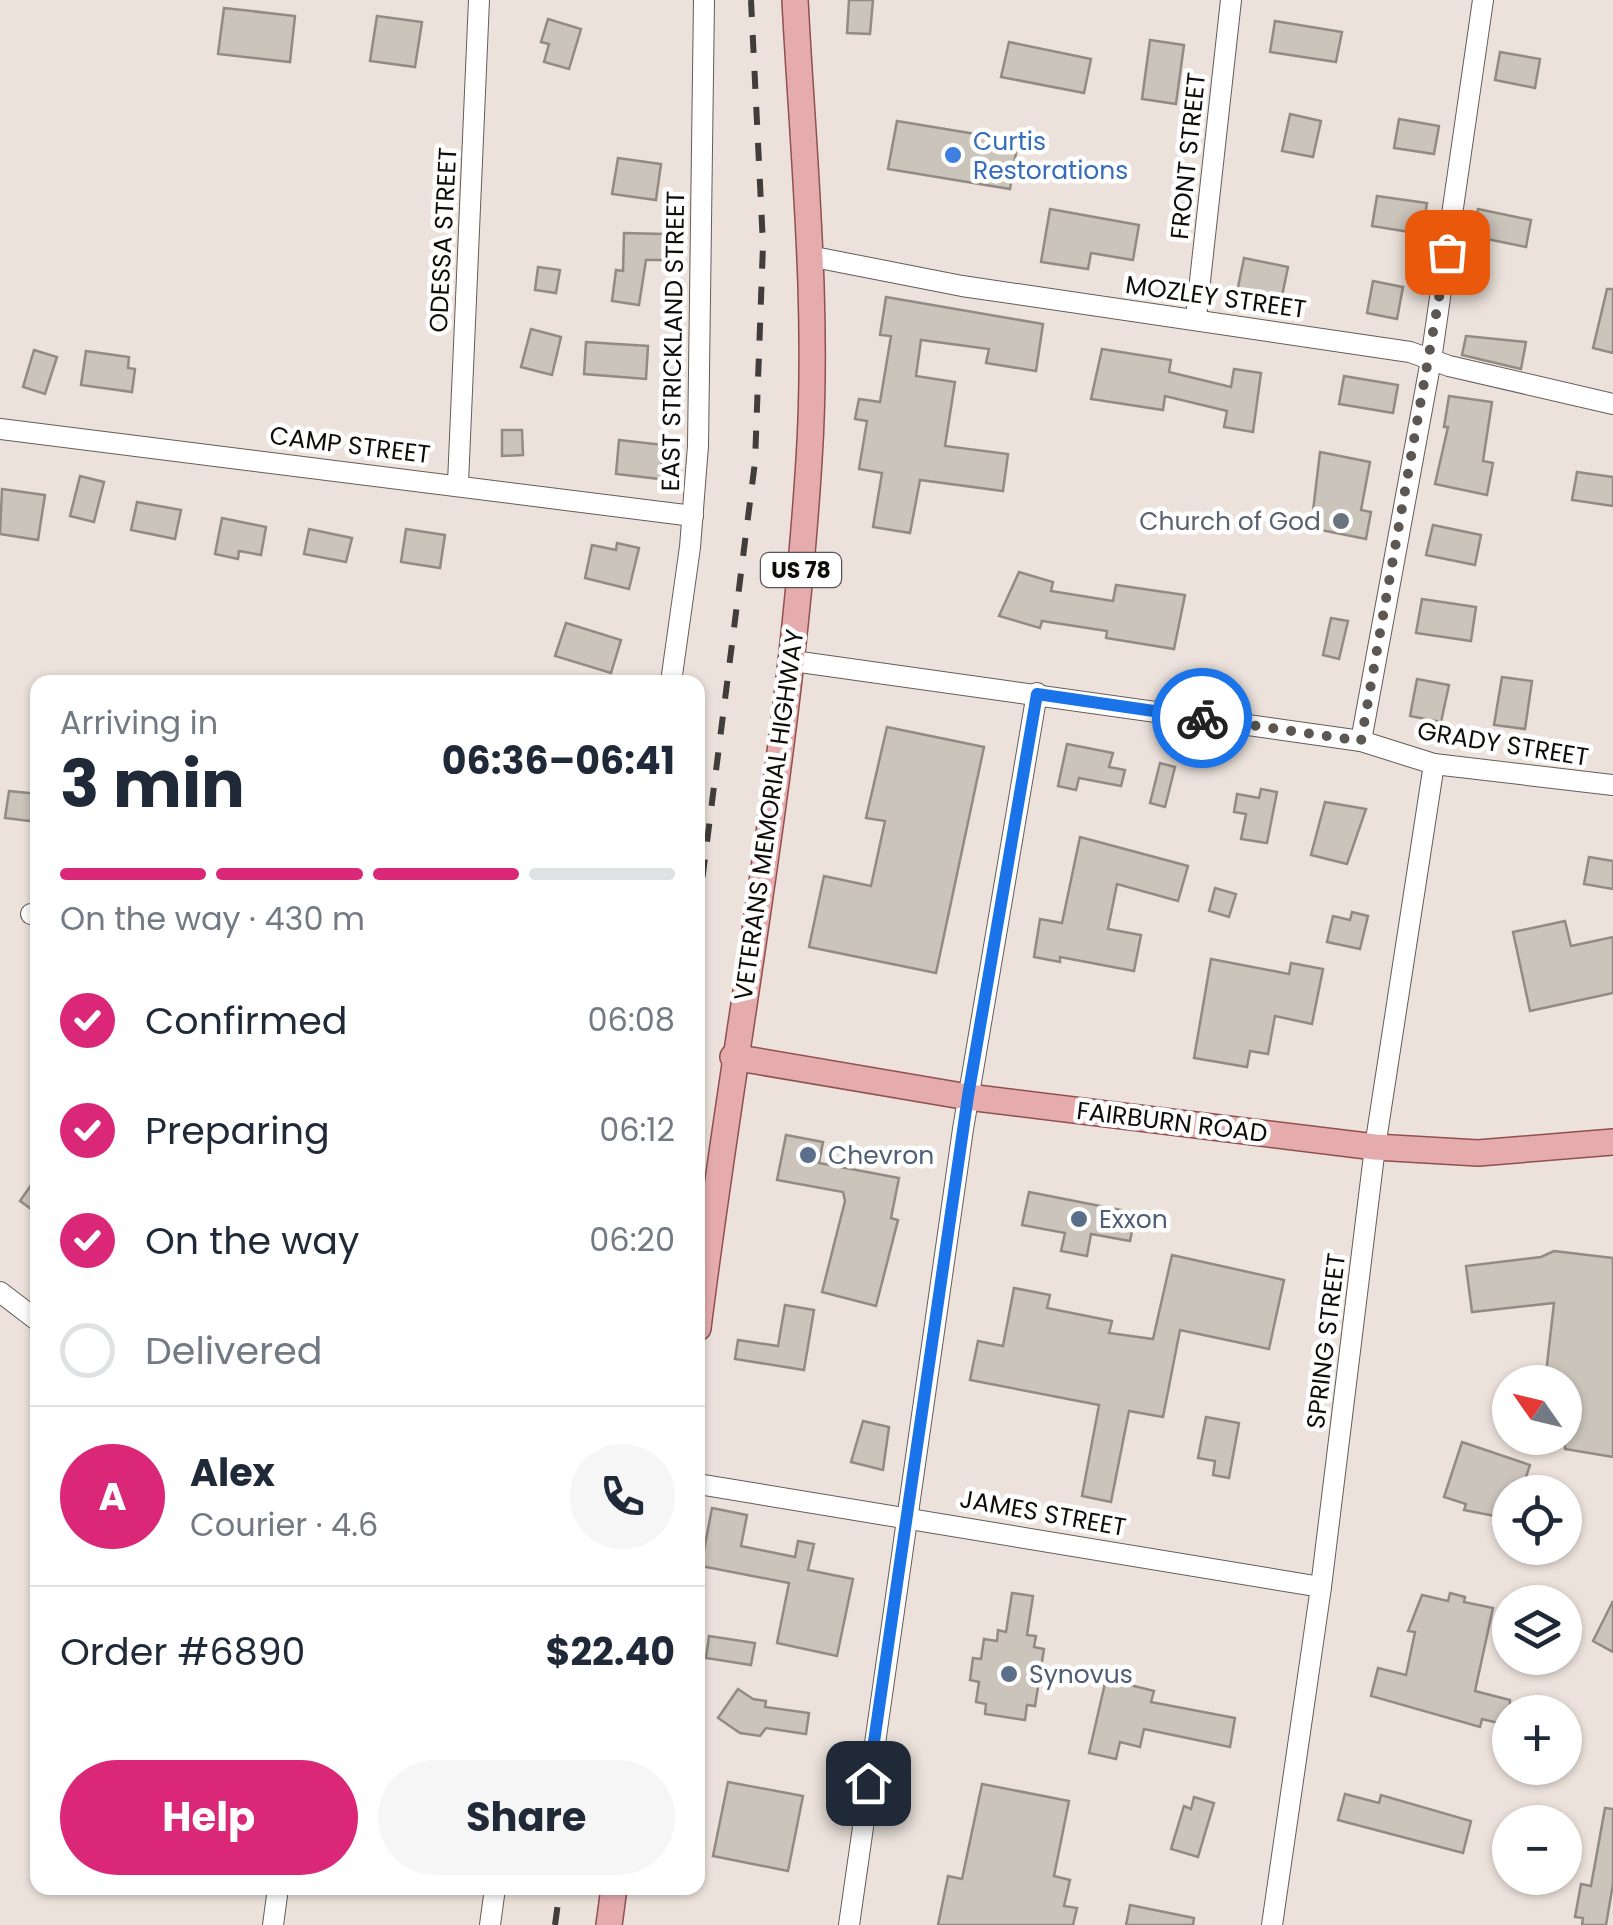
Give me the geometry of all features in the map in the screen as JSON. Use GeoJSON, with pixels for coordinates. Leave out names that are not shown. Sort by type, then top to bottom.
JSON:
{"type":"FeatureCollection","features":[{"type":"Feature","properties":{"kind":"main road","name":"VETERANS MEMORIAL HIGHWAY"},"geometry":{"type":"LineString","coordinates":[[705,1274],[733,1056],[793,662],[814,357],[794,0]]}},
{"type":"Feature","properties":{"kind":"main road","name":"FAIRBURN ROAD"},"geometry":{"type":"LineString","coordinates":[[733,1056],[968,1096],[1375,1147],[1478,1153],[1613,1142]]}},
{"type":"Feature","properties":{"kind":"main road"},"geometry":{"type":"LineString","coordinates":[[609,1925],[613,1895]]}},
{"type":"Feature","properties":{"kind":"street","name":"ODESSA STREET"},"geometry":{"type":"LineString","coordinates":[[458,483],[479,0]]}},
{"type":"Feature","properties":{"kind":"street"},"geometry":{"type":"LineString","coordinates":[[693,0],[704,1]]}},
{"type":"Feature","properties":{"kind":"street","name":"FRONT STREET"},"geometry":{"type":"LineString","coordinates":[[1196,317],[1231,0]]}},
{"type":"Feature","properties":{"kind":"street"},"geometry":{"type":"LineString","coordinates":[[1361,741],[1432,360],[1483,0]]}},
{"type":"Feature","properties":{"kind":"street","name":"EAST STRICKLAND STREET"},"geometry":{"type":"LineString","coordinates":[[671,675],[693,516],[700,376],[704,1]]}},
{"type":"Feature","properties":{"kind":"street","name":"MOZLEY STREET"},"geometry":{"type":"LineString","coordinates":[[809,256],[962,286],[1196,317],[1410,352],[1613,404]]}},
{"type":"Feature","properties":{"kind":"street","name":"CAMP STREET"},"geometry":{"type":"LineString","coordinates":[[0,428],[458,483],[693,516]]}},
{"type":"Feature","properties":{"kind":"street","name":"GRADY STREET"},"geometry":{"type":"LineString","coordinates":[[793,662],[1361,741],[1434,764],[1613,785]]}},
{"type":"Feature","properties":{"kind":"street"},"geometry":{"type":"LineString","coordinates":[[849,1925],[968,1096],[1037,694]]}},
{"type":"Feature","properties":{"kind":"street","name":"SPRING STREET"},"geometry":{"type":"LineString","coordinates":[[1272,1925],[1321,1586],[1375,1147],[1434,764]]}},
{"type":"Feature","properties":{"kind":"street"},"geometry":{"type":"LineString","coordinates":[[0,1292],[30,1315]]}},
{"type":"Feature","properties":{"kind":"street","name":"JAMES STREET"},"geometry":{"type":"LineString","coordinates":[[705,1485],[1321,1586]]}},
{"type":"Feature","properties":{"kind":"street"},"geometry":{"type":"LineString","coordinates":[[273,1925],[277,1895]]}},
{"type":"Feature","properties":{"kind":"street"},"geometry":{"type":"LineString","coordinates":[[490,1925],[494,1895]]}},
{"type":"Feature","properties":{"kind":"building"},"geometry":{"type":"Polygon","coordinates":[[[849,0],[873,0],[870,34],[847,33],[849,0]]]}},
{"type":"Feature","properties":{"kind":"building"},"geometry":{"type":"Polygon","coordinates":[[[224,8],[295,16],[290,62],[218,54],[224,8]]]}},
{"type":"Feature","properties":{"kind":"building"},"geometry":{"type":"Polygon","coordinates":[[[377,16],[422,22],[415,67],[370,61],[377,16]]]}},
{"type":"Feature","properties":{"kind":"building"},"geometry":{"type":"Polygon","coordinates":[[[548,19],[581,29],[569,69],[544,62],[549,44],[541,42],[548,19]]]}},
{"type":"Feature","properties":{"kind":"building"},"geometry":{"type":"Polygon","coordinates":[[[1275,21],[1342,32],[1336,62],[1270,52],[1275,21]]]}},
{"type":"Feature","properties":{"kind":"building"},"geometry":{"type":"Polygon","coordinates":[[[1150,40],[1184,45],[1176,104],[1142,99],[1150,40]]]}},
{"type":"Feature","properties":{"kind":"building"},"geometry":{"type":"Polygon","coordinates":[[[1009,42],[1091,59],[1084,93],[1001,77],[1009,42]]]}},
{"type":"Feature","properties":{"kind":"building"},"geometry":{"type":"Polygon","coordinates":[[[1500,52],[1540,59],[1535,88],[1495,80],[1500,52]]]}},
{"type":"Feature","properties":{"kind":"building"},"geometry":{"type":"Polygon","coordinates":[[[1290,114],[1321,121],[1313,157],[1282,151],[1290,114]]]}},
{"type":"Feature","properties":{"kind":"building"},"geometry":{"type":"Polygon","coordinates":[[[1399,119],[1439,126],[1434,154],[1394,148],[1399,119]]]}},
{"type":"Feature","properties":{"kind":"building","name":"Curtis Restorations"},"geometry":{"type":"Polygon","coordinates":[[[897,121],[1018,141],[1010,189],[888,169],[897,121]]]}},
{"type":"Feature","properties":{"kind":"building"},"geometry":{"type":"Polygon","coordinates":[[[618,158],[661,164],[656,200],[612,194],[618,158]]]}},
{"type":"Feature","properties":{"kind":"building"},"geometry":{"type":"Polygon","coordinates":[[[1377,196],[1427,203],[1422,234],[1372,226],[1377,196]]]}},
{"type":"Feature","properties":{"kind":"building"},"geometry":{"type":"Polygon","coordinates":[[[1050,209],[1139,225],[1133,260],[1091,253],[1088,269],[1041,262],[1050,209]]]}},
{"type":"Feature","properties":{"kind":"building"},"geometry":{"type":"Polygon","coordinates":[[[1478,209],[1531,220],[1526,247],[1472,236],[1478,209]]]}},
{"type":"Feature","properties":{"kind":"building"},"geometry":{"type":"Polygon","coordinates":[[[624,233],[663,234],[663,260],[646,260],[639,305],[612,301],[616,270],[623,271],[624,233]]]}},
{"type":"Feature","properties":{"kind":"building"},"geometry":{"type":"Polygon","coordinates":[[[1244,258],[1288,267],[1281,301],[1237,292],[1244,258]]]}},
{"type":"Feature","properties":{"kind":"building"},"geometry":{"type":"Polygon","coordinates":[[[538,267],[560,270],[556,293],[535,290],[538,267]]]}},
{"type":"Feature","properties":{"kind":"building"},"geometry":{"type":"Polygon","coordinates":[[[1373,281],[1403,287],[1397,319],[1367,313],[1373,281]]]}},
{"type":"Feature","properties":{"kind":"building"},"geometry":{"type":"Polygon","coordinates":[[[1607,289],[1613,289],[1613,353],[1593,348],[1607,289]]]}},
{"type":"Feature","properties":{"kind":"building"},"geometry":{"type":"Polygon","coordinates":[[[886,297],[1043,324],[1036,371],[986,363],[989,349],[921,340],[916,376],[955,382],[945,446],[1008,454],[1003,491],[920,480],[910,533],[873,527],[882,473],[859,469],[867,421],[855,419],[859,399],[880,402],[891,336],[880,335],[886,297]]]}},
{"type":"Feature","properties":{"kind":"building"},"geometry":{"type":"Polygon","coordinates":[[[531,329],[561,337],[552,375],[521,367],[531,329]]]}},
{"type":"Feature","properties":{"kind":"building"},"geometry":{"type":"Polygon","coordinates":[[[1466,336],[1526,342],[1521,369],[1462,355],[1466,336]]]}},
{"type":"Feature","properties":{"kind":"building"},"geometry":{"type":"Polygon","coordinates":[[[586,342],[648,346],[646,379],[584,374],[586,342]]]}},
{"type":"Feature","properties":{"kind":"building"},"geometry":{"type":"Polygon","coordinates":[[[1102,349],[1171,360],[1169,372],[1231,387],[1234,369],[1261,373],[1253,432],[1224,427],[1227,411],[1165,396],[1163,410],[1091,399],[1102,349]]]}},
{"type":"Feature","properties":{"kind":"building"},"geometry":{"type":"Polygon","coordinates":[[[34,350],[57,357],[45,394],[23,387],[34,350]]]}},
{"type":"Feature","properties":{"kind":"building"},"geometry":{"type":"Polygon","coordinates":[[[86,351],[129,357],[128,368],[135,369],[132,392],[81,385],[86,351]]]}},
{"type":"Feature","properties":{"kind":"building"},"geometry":{"type":"Polygon","coordinates":[[[1344,376],[1398,385],[1393,413],[1339,404],[1344,376]]]}},
{"type":"Feature","properties":{"kind":"building"},"geometry":{"type":"Polygon","coordinates":[[[1449,396],[1492,402],[1483,461],[1493,463],[1487,495],[1435,484],[1448,427],[1444,427],[1449,396]]]}},
{"type":"Feature","properties":{"kind":"building"},"geometry":{"type":"Polygon","coordinates":[[[502,430],[522,430],[523,455],[502,456],[502,430]]]}},
{"type":"Feature","properties":{"kind":"building"},"geometry":{"type":"Polygon","coordinates":[[[619,440],[664,445],[660,479],[616,474],[619,440]]]}},
{"type":"Feature","properties":{"kind":"building"},"geometry":{"type":"Polygon","coordinates":[[[1320,452],[1370,462],[1361,510],[1371,512],[1366,539],[1311,528],[1320,452]]]}},
{"type":"Feature","properties":{"kind":"building"},"geometry":{"type":"Polygon","coordinates":[[[1577,472],[1613,477],[1613,506],[1572,500],[1577,472]]]}},
{"type":"Feature","properties":{"kind":"building"},"geometry":{"type":"Polygon","coordinates":[[[80,476],[104,482],[94,522],[70,516],[80,476]]]}},
{"type":"Feature","properties":{"kind":"building"},"geometry":{"type":"Polygon","coordinates":[[[2,489],[45,495],[38,540],[0,534],[2,489]]]}},
{"type":"Feature","properties":{"kind":"building"},"geometry":{"type":"Polygon","coordinates":[[[137,502],[181,510],[175,539],[131,530],[137,502]]]}},
{"type":"Feature","properties":{"kind":"building"},"geometry":{"type":"Polygon","coordinates":[[[222,518],[266,527],[261,555],[239,551],[238,559],[215,554],[222,518]]]}},
{"type":"Feature","properties":{"kind":"building"},"geometry":{"type":"Polygon","coordinates":[[[1433,525],[1481,535],[1475,565],[1426,555],[1433,525]]]}},
{"type":"Feature","properties":{"kind":"building"},"geometry":{"type":"Polygon","coordinates":[[[309,529],[352,538],[346,562],[304,554],[309,529]]]}},
{"type":"Feature","properties":{"kind":"building"},"geometry":{"type":"Polygon","coordinates":[[[406,529],[445,535],[440,568],[401,562],[406,529]]]}},
{"type":"Feature","properties":{"kind":"building"},"geometry":{"type":"Polygon","coordinates":[[[617,543],[639,548],[629,589],[585,578],[592,545],[616,550],[617,543]]]}},
{"type":"Feature","properties":{"kind":"building"},"geometry":{"type":"Polygon","coordinates":[[[1019,572],[1053,582],[1051,591],[1113,601],[1116,585],[1185,595],[1174,649],[1106,638],[1107,631],[1042,621],[1040,628],[999,616],[1019,572]]]}},
{"type":"Feature","properties":{"kind":"building"},"geometry":{"type":"Polygon","coordinates":[[[1422,599],[1476,607],[1471,641],[1416,633],[1422,599]]]}},
{"type":"Feature","properties":{"kind":"building"},"geometry":{"type":"Polygon","coordinates":[[[1331,618],[1348,621],[1339,659],[1323,655],[1331,618]]]}},
{"type":"Feature","properties":{"kind":"building"},"geometry":{"type":"Polygon","coordinates":[[[566,623],[621,640],[611,673],[555,656],[566,623]]]}},
{"type":"Feature","properties":{"kind":"building"},"geometry":{"type":"Polygon","coordinates":[[[1502,677],[1532,681],[1525,729],[1494,725],[1502,677]]]}},
{"type":"Feature","properties":{"kind":"building"},"geometry":{"type":"Polygon","coordinates":[[[1417,679],[1449,685],[1441,722],[1410,716],[1417,679]]]}},
{"type":"Feature","properties":{"kind":"building"},"geometry":{"type":"Polygon","coordinates":[[[887,727],[984,747],[936,973],[809,947],[824,876],[871,886],[885,821],[866,818],[887,727]]]}},
{"type":"Feature","properties":{"kind":"building"},"geometry":{"type":"Polygon","coordinates":[[[1067,744],[1113,753],[1109,767],[1125,770],[1121,786],[1079,778],[1076,790],[1058,786],[1067,744]]]}},
{"type":"Feature","properties":{"kind":"building"},"geometry":{"type":"Polygon","coordinates":[[[1160,763],[1175,767],[1165,807],[1150,803],[1160,763]]]}},
{"type":"Feature","properties":{"kind":"building"},"geometry":{"type":"Polygon","coordinates":[[[1261,789],[1277,792],[1267,843],[1241,839],[1246,814],[1234,812],[1237,794],[1259,798],[1261,789]]]}},
{"type":"Feature","properties":{"kind":"building"},"geometry":{"type":"Polygon","coordinates":[[[9,791],[30,793],[30,821],[5,818],[9,791]]]}},
{"type":"Feature","properties":{"kind":"building"},"geometry":{"type":"Polygon","coordinates":[[[1325,802],[1366,809],[1347,864],[1311,855],[1325,802]]]}},
{"type":"Feature","properties":{"kind":"building"},"geometry":{"type":"Polygon","coordinates":[[[1080,837],[1188,866],[1178,901],[1117,884],[1108,929],[1141,935],[1134,971],[1060,957],[1060,962],[1034,957],[1040,919],[1062,923],[1080,837]]]}},
{"type":"Feature","properties":{"kind":"building"},"geometry":{"type":"Polygon","coordinates":[[[1589,857],[1613,861],[1613,889],[1584,884],[1589,857]]]}},
{"type":"Feature","properties":{"kind":"building"},"geometry":{"type":"Polygon","coordinates":[[[1215,888],[1236,894],[1229,917],[1209,911],[1215,888]]]}},
{"type":"Feature","properties":{"kind":"building"},"geometry":{"type":"Polygon","coordinates":[[[1352,912],[1368,916],[1360,949],[1327,942],[1333,916],[1350,920],[1352,912]]]}},
{"type":"Feature","properties":{"kind":"building"},"geometry":{"type":"Polygon","coordinates":[[[1565,921],[1571,946],[1613,937],[1613,993],[1530,1011],[1513,932],[1565,921]]]}},
{"type":"Feature","properties":{"kind":"building"},"geometry":{"type":"Polygon","coordinates":[[[1211,959],[1289,974],[1291,963],[1323,969],[1312,1024],[1275,1016],[1268,1054],[1250,1051],[1247,1067],[1194,1058],[1211,959]]]}},
{"type":"Feature","properties":{"kind":"building"},"geometry":{"type":"Polygon","coordinates":[[[786,1135],[823,1142],[819,1163],[899,1178],[891,1218],[898,1220],[876,1306],[822,1292],[845,1201],[843,1192],[777,1180],[786,1135]]]}},
{"type":"Feature","properties":{"kind":"building"},"geometry":{"type":"Polygon","coordinates":[[[30,1187],[30,1208],[20,1201],[30,1187]]]}},
{"type":"Feature","properties":{"kind":"building","name":"Exxon"},"geometry":{"type":"Polygon","coordinates":[[[1029,1192],[1136,1213],[1130,1241],[1091,1234],[1087,1256],[1061,1251],[1065,1233],[1022,1225],[1029,1192]]]}},
{"type":"Feature","properties":{"kind":"building"},"geometry":{"type":"Polygon","coordinates":[[[1554,1251],[1613,1258],[1613,1457],[1582,1452],[1582,1365],[1547,1365],[1554,1303],[1472,1312],[1466,1266],[1541,1257],[1554,1251]]]}},
{"type":"Feature","properties":{"kind":"building"},"geometry":{"type":"Polygon","coordinates":[[[1172,1255],[1284,1280],[1269,1349],[1180,1330],[1163,1417],[1129,1411],[1111,1502],[1082,1496],[1099,1405],[970,1380],[978,1341],[1003,1346],[1014,1288],[1050,1295],[1047,1308],[1112,1321],[1109,1333],[1153,1339],[1172,1255]]]}},
{"type":"Feature","properties":{"kind":"building"},"geometry":{"type":"Polygon","coordinates":[[[785,1305],[814,1310],[804,1370],[735,1359],[738,1340],[778,1346],[785,1305]]]}},
{"type":"Feature","properties":{"kind":"building"},"geometry":{"type":"Polygon","coordinates":[[[1206,1417],[1239,1423],[1229,1478],[1213,1475],[1215,1461],[1198,1458],[1206,1417]]]}},
{"type":"Feature","properties":{"kind":"building"},"geometry":{"type":"Polygon","coordinates":[[[863,1421],[889,1427],[883,1470],[851,1462],[863,1421]]]}},
{"type":"Feature","properties":{"kind":"building"},"geometry":{"type":"Polygon","coordinates":[[[1462,1442],[1530,1465],[1527,1475],[1492,1475],[1492,1515],[1464,1510],[1466,1504],[1444,1497],[1462,1442]]]}},
{"type":"Feature","properties":{"kind":"building"},"geometry":{"type":"Polygon","coordinates":[[[712,1508],[747,1515],[741,1546],[795,1557],[798,1541],[814,1544],[808,1570],[853,1579],[837,1656],[777,1643],[789,1583],[705,1567],[712,1508]]]}},
{"type":"Feature","properties":{"kind":"building"},"geometry":{"type":"Polygon","coordinates":[[[1012,1593],[1033,1596],[1027,1635],[1036,1636],[1034,1647],[1044,1649],[1035,1706],[1027,1705],[1025,1720],[985,1714],[986,1704],[976,1702],[979,1682],[970,1680],[973,1658],[981,1659],[984,1639],[997,1641],[998,1630],[1006,1632],[1012,1593]]]}},
{"type":"Feature","properties":{"kind":"building"},"geometry":{"type":"Polygon","coordinates":[[[1450,1593],[1465,1597],[1464,1602],[1492,1608],[1475,1691],[1492,1695],[1492,1722],[1482,1719],[1480,1727],[1371,1696],[1378,1668],[1406,1675],[1415,1632],[1408,1631],[1422,1595],[1448,1601],[1450,1593]]]}},
{"type":"Feature","properties":{"kind":"building"},"geometry":{"type":"Polygon","coordinates":[[[1613,1601],[1613,1652],[1593,1641],[1613,1601]]]}},
{"type":"Feature","properties":{"kind":"building"},"geometry":{"type":"Polygon","coordinates":[[[709,1636],[755,1643],[751,1665],[706,1658],[709,1636]]]}},
{"type":"Feature","properties":{"kind":"building"},"geometry":{"type":"Polygon","coordinates":[[[1106,1679],[1154,1691],[1151,1702],[1235,1718],[1230,1747],[1144,1729],[1140,1747],[1120,1742],[1116,1759],[1089,1753],[1106,1679]]]}},
{"type":"Feature","properties":{"kind":"building"},"geometry":{"type":"Polygon","coordinates":[[[738,1689],[753,1699],[766,1701],[765,1707],[809,1713],[806,1734],[766,1728],[760,1736],[740,1733],[718,1718],[738,1689]]]}},
{"type":"Feature","properties":{"kind":"building"},"geometry":{"type":"Polygon","coordinates":[[[728,1782],[803,1796],[788,1871],[713,1856],[728,1782]]]}},
{"type":"Feature","properties":{"kind":"building"},"geometry":{"type":"Polygon","coordinates":[[[982,1784],[1069,1801],[1054,1876],[1070,1880],[1064,1906],[1077,1908],[1073,1925],[938,1925],[948,1876],[962,1879],[982,1784]]]}},
{"type":"Feature","properties":{"kind":"building"},"geometry":{"type":"Polygon","coordinates":[[[1345,1794],[1379,1803],[1381,1795],[1471,1821],[1463,1853],[1338,1820],[1345,1794]]]}},
{"type":"Feature","properties":{"kind":"building"},"geometry":{"type":"Polygon","coordinates":[[[1194,1797],[1214,1803],[1198,1857],[1171,1849],[1184,1806],[1191,1809],[1194,1797]]]}},
{"type":"Feature","properties":{"kind":"building"},"geometry":{"type":"Polygon","coordinates":[[[1605,1808],[1613,1809],[1613,1884],[1606,1925],[1582,1925],[1583,1918],[1575,1917],[1582,1884],[1591,1886],[1605,1808]]]}},
{"type":"Feature","properties":{"kind":"building"},"geometry":{"type":"Polygon","coordinates":[[[1130,1905],[1194,1918],[1193,1925],[1126,1925],[1130,1905]]]}},
{"type":"Feature","properties":{"kind":"railway"},"geometry":{"type":"LineString","coordinates":[[705,858],[755,462],[763,245],[751,0]]}},
{"type":"Feature","properties":{"kind":"railway"},"geometry":{"type":"LineString","coordinates":[[555,1925],[559,1895]]}},
{"type":"Feature","properties":{"kind":"way so far"},"geometry":{"type":"LineString","coordinates":[[1202,718],[1361,741],[1432,360],[1447,252]]}},
{"type":"Feature","properties":{"kind":"place","name":"Curtis Restorations"},"geometry":{"type":"Point","coordinates":[953,155]}},
{"type":"Feature","properties":{"kind":"place","name":"Church of God"},"geometry":{"type":"Point","coordinates":[1341,521]}},
{"type":"Feature","properties":{"kind":"place","name":"Chevron"},"geometry":{"type":"Point","coordinates":[808,1155]}},
{"type":"Feature","properties":{"kind":"place","name":"Exxon"},"geometry":{"type":"Point","coordinates":[1079,1219]}},
{"type":"Feature","properties":{"kind":"place","name":"Synovus"},"geometry":{"type":"Point","coordinates":[1009,1674]}},
{"type":"Feature","properties":{"kind":"route"},"geometry":{"type":"LineString","coordinates":[[868,1783],[968,1096],[1037,694],[1202,718]]}}]}
